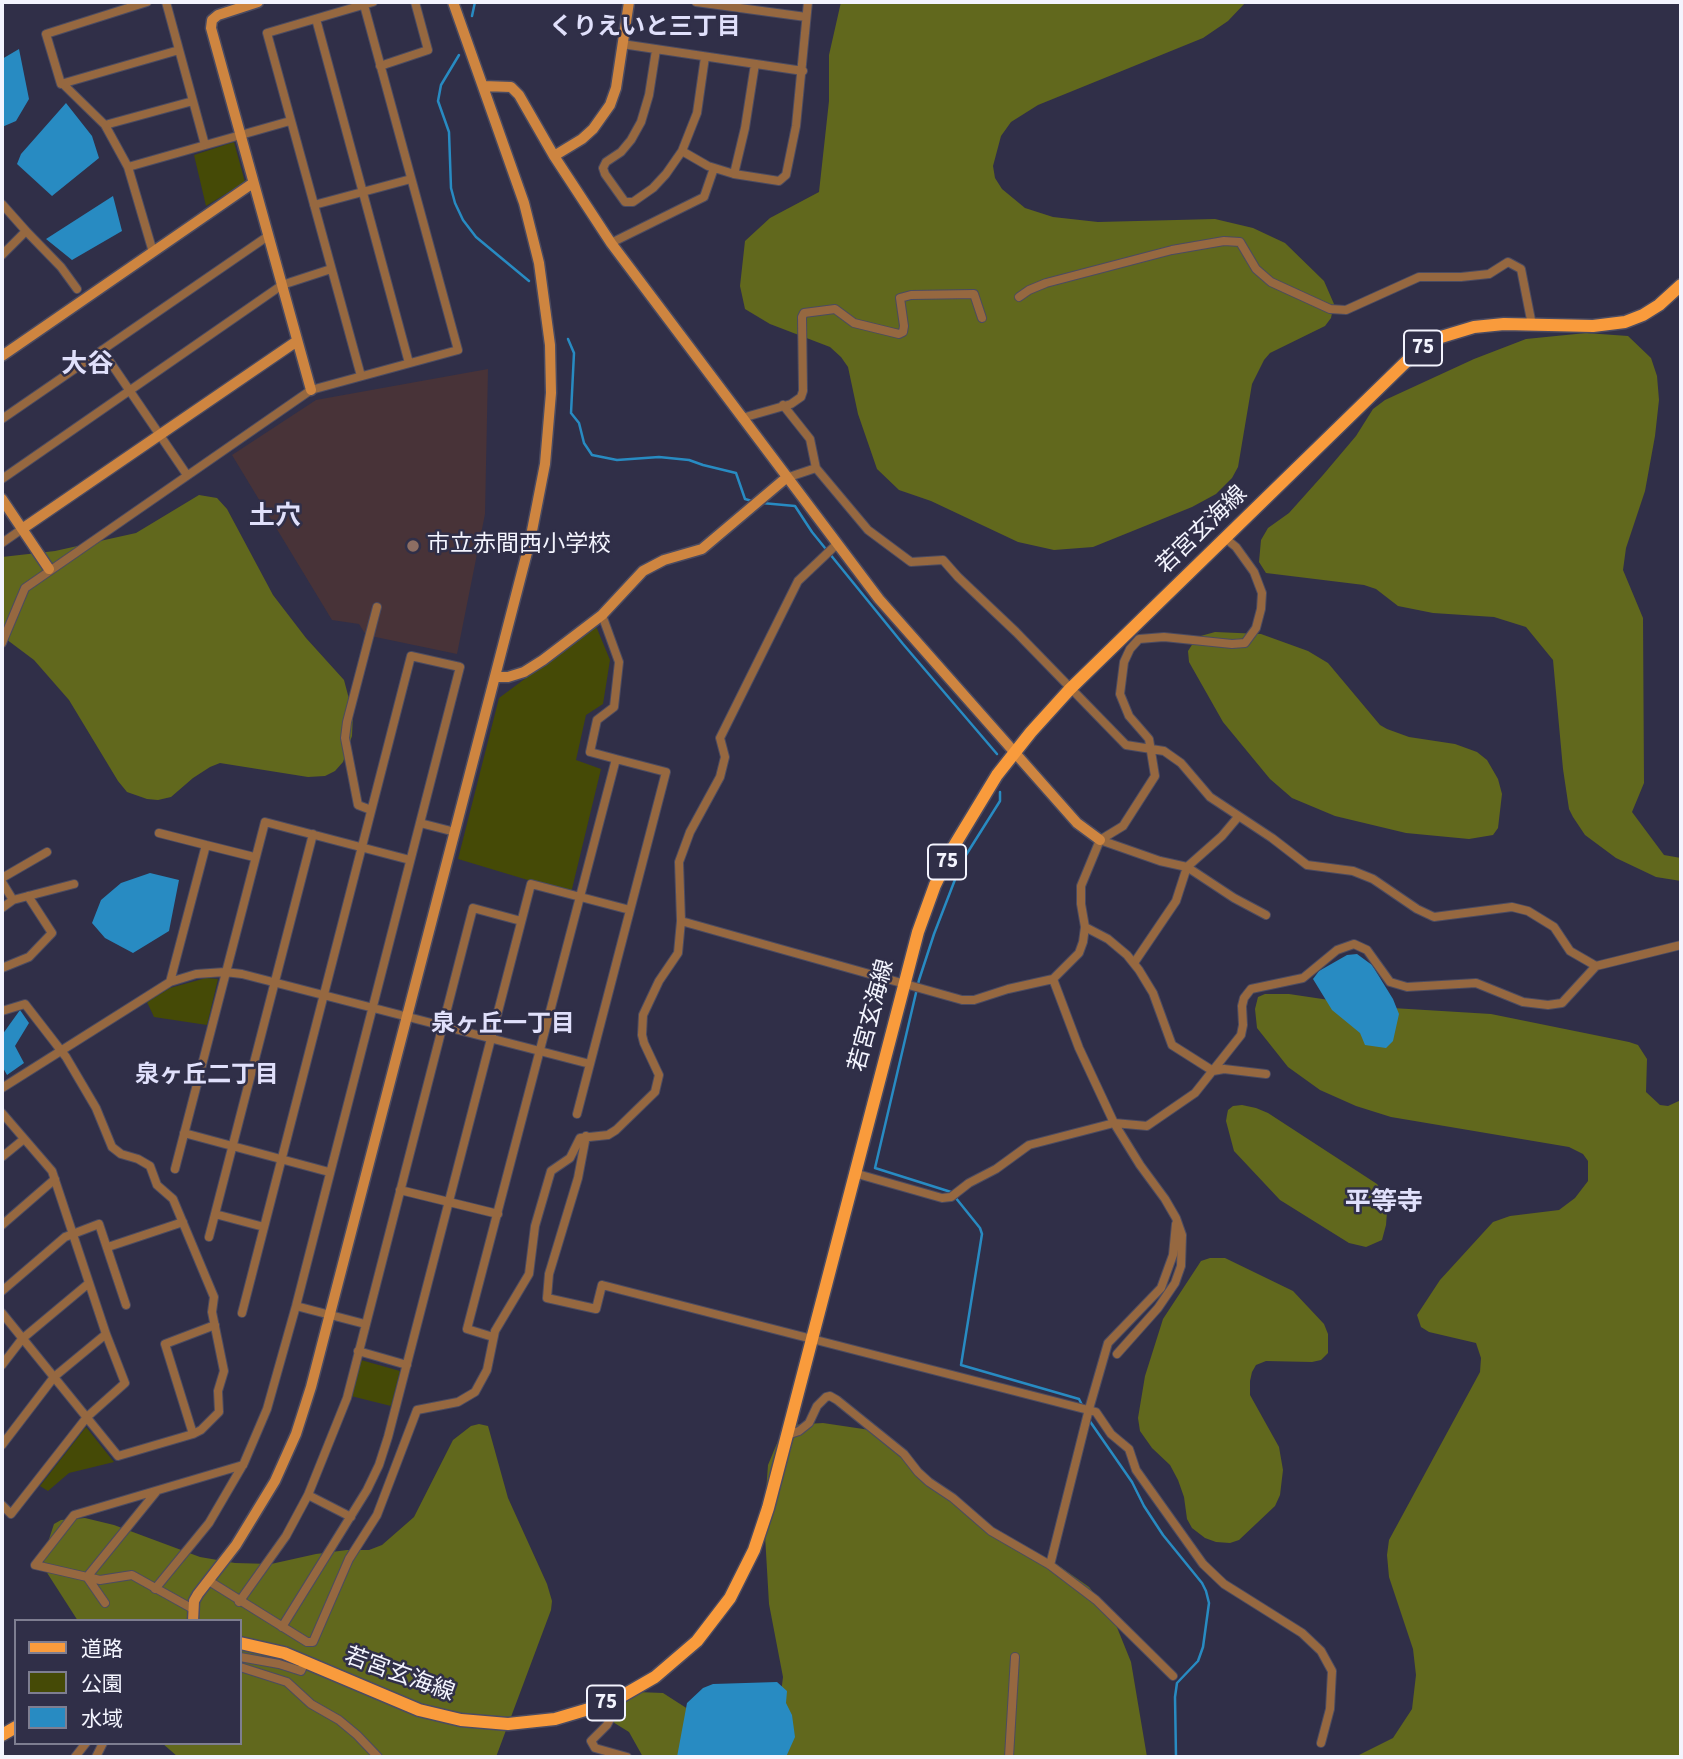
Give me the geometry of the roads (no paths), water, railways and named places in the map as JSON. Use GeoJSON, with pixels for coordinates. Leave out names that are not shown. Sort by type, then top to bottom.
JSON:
{"type":"FeatureCollection","features":[{"type":"Feature","properties":{"kind":"main road","name":"若宮玄海線"},"geometry":{"type":"LineString","coordinates":[[242,1643],[270,1648],[419,1710],[461,1720],[508,1724],[542,1721],[579,1712],[622,1696],[656,1676],[690,1648],[730,1598],[754,1550],[768,1508],[918,932],[954,846],[990,785],[1070,689],[1414,354],[1441,337],[1474,327],[1593,326],[1625,322],[1659,305],[1681,285]]}},
{"type":"Feature","properties":{"kind":"street"},"geometry":{"type":"LineString","coordinates":[[147,2],[46,34],[61,84],[106,125],[128,167],[153,252]]}},
{"type":"Feature","properties":{"kind":"street"},"geometry":{"type":"LineString","coordinates":[[166,2],[205,145]]}},
{"type":"Feature","properties":{"kind":"street"},"geometry":{"type":"LineString","coordinates":[[258,2],[218,15],[212,20],[214,39],[311,390]]}},
{"type":"Feature","properties":{"kind":"street"},"geometry":{"type":"LineString","coordinates":[[361,376],[267,33],[373,2]]}},
{"type":"Feature","properties":{"kind":"street"},"geometry":{"type":"LineString","coordinates":[[380,66],[428,50],[415,2]]}},
{"type":"Feature","properties":{"kind":"street"},"geometry":{"type":"LineString","coordinates":[[243,1465],[156,1493],[74,1515],[35,1565],[100,1580],[132,1576],[193,1615],[198,1594],[257,1513],[290,1449],[331,1315],[495,677],[541,489],[548,439],[550,345],[544,292],[533,236],[524,203],[453,2]]}},
{"type":"Feature","properties":{"kind":"street"},"geometry":{"type":"LineString","coordinates":[[554,156],[582,139],[604,116],[616,88],[629,2]]}},
{"type":"Feature","properties":{"kind":"street"},"geometry":{"type":"LineString","coordinates":[[696,2],[758,6],[806,17]]}},
{"type":"Feature","properties":{"kind":"street"},"geometry":{"type":"LineString","coordinates":[[682,151],[714,168],[734,174],[779,181],[786,175],[803,71],[808,2]]}},
{"type":"Feature","properties":{"kind":"street"},"geometry":{"type":"LineString","coordinates":[[2,643],[24,587],[311,390],[458,350],[364,5]]}},
{"type":"Feature","properties":{"kind":"street"},"geometry":{"type":"LineString","coordinates":[[316,19],[409,363]]}},
{"type":"Feature","properties":{"kind":"street"},"geometry":{"type":"LineString","coordinates":[[622,44],[803,71]]}},
{"type":"Feature","properties":{"kind":"street"},"geometry":{"type":"LineString","coordinates":[[63,84],[179,50]]}},
{"type":"Feature","properties":{"kind":"street"},"geometry":{"type":"LineString","coordinates":[[656,50],[648,104],[641,122],[631,141],[606,162],[603,168],[625,202],[633,202],[660,181],[682,151],[697,113],[705,57]]}},
{"type":"Feature","properties":{"kind":"street"},"geometry":{"type":"LineString","coordinates":[[734,174],[746,128],[755,64]]}},
{"type":"Feature","properties":{"kind":"street"},"geometry":{"type":"LineString","coordinates":[[483,86],[511,88],[519,95],[554,156],[611,243],[879,600],[1077,823],[1100,840],[1186,867],[1266,915]]}},
{"type":"Feature","properties":{"kind":"street"},"geometry":{"type":"LineString","coordinates":[[106,125],[193,101]]}},
{"type":"Feature","properties":{"kind":"street"},"geometry":{"type":"LineString","coordinates":[[128,167],[290,121]]}},
{"type":"Feature","properties":{"kind":"street"},"geometry":{"type":"LineString","coordinates":[[611,243],[704,197],[714,168]]}},
{"type":"Feature","properties":{"kind":"street"},"geometry":{"type":"LineString","coordinates":[[314,205],[411,178]]}},
{"type":"Feature","properties":{"kind":"street"},"geometry":{"type":"LineString","coordinates":[[2,356],[253,183]]}},
{"type":"Feature","properties":{"kind":"street"},"geometry":{"type":"LineString","coordinates":[[2,204],[61,267],[77,289]]}},
{"type":"Feature","properties":{"kind":"street"},"geometry":{"type":"LineString","coordinates":[[2,255],[26,232]]}},
{"type":"Feature","properties":{"kind":"street"},"geometry":{"type":"LineString","coordinates":[[2,419],[268,236]]}},
{"type":"Feature","properties":{"kind":"street"},"geometry":{"type":"LineString","coordinates":[[1019,297],[1045,284],[1172,250],[1224,241],[1240,242],[1256,269],[1271,282],[1330,309],[1346,310],[1419,277],[1489,274],[1508,262],[1521,269],[1532,325]]}},
{"type":"Feature","properties":{"kind":"street"},"geometry":{"type":"LineString","coordinates":[[2,479],[282,285],[331,269]]}},
{"type":"Feature","properties":{"kind":"street"},"geometry":{"type":"LineString","coordinates":[[742,418],[796,401],[803,391],[804,313],[835,309],[854,323],[899,334],[903,332],[904,326],[900,298],[911,295],[974,294],[982,318]]}},
{"type":"Feature","properties":{"kind":"street"},"geometry":{"type":"LineString","coordinates":[[2,543],[297,341]]}},
{"type":"Feature","properties":{"kind":"street"},"geometry":{"type":"LineString","coordinates":[[102,350],[187,475]]}},
{"type":"Feature","properties":{"kind":"street"},"geometry":{"type":"LineString","coordinates":[[783,405],[810,439],[816,468],[868,530],[907,560],[943,560],[1126,745],[1164,751],[1181,763],[1210,797],[1307,865],[1353,871],[1363,875],[1417,909],[1434,916],[1512,907],[1528,911],[1554,927],[1570,951],[1596,966]]}},
{"type":"Feature","properties":{"kind":"street"},"geometry":{"type":"LineString","coordinates":[[495,677],[508,677],[524,672],[602,615],[643,571],[664,560],[702,549],[786,478],[816,468]]}},
{"type":"Feature","properties":{"kind":"street"},"geometry":{"type":"LineString","coordinates":[[2,499],[49,569]]}},
{"type":"Feature","properties":{"kind":"street"},"geometry":{"type":"LineString","coordinates":[[681,921],[962,1000],[974,1000],[1053,979],[1079,953],[1085,927],[1081,886],[1100,840],[1123,825],[1155,776],[1149,738],[1129,716],[1120,694],[1124,662],[1130,649],[1139,639],[1164,637],[1245,643],[1256,628],[1262,593],[1254,572],[1236,547],[1225,538]]}},
{"type":"Feature","properties":{"kind":"street"},"geometry":{"type":"LineString","coordinates":[[209,1581],[307,1642],[313,1642],[349,1559],[377,1515],[417,1410],[458,1402],[475,1392],[487,1370],[493,1337],[529,1274],[535,1226],[551,1171],[570,1158],[580,1138],[608,1135],[655,1092],[659,1075],[644,1043],[643,1016],[659,981],[678,953],[681,921],[680,862],[690,832],[720,777],[725,757],[720,738],[798,581],[837,544]]}},
{"type":"Feature","properties":{"kind":"street"},"geometry":{"type":"LineString","coordinates":[[371,810],[358,805],[345,738],[377,607]]}},
{"type":"Feature","properties":{"kind":"street"},"geometry":{"type":"LineString","coordinates":[[577,1114],[666,772],[590,752],[597,720],[614,707],[619,662],[602,615]]}},
{"type":"Feature","properties":{"kind":"street"},"geometry":{"type":"LineString","coordinates":[[155,1589],[209,1523],[243,1465],[267,1409],[296,1306],[460,667],[411,656],[242,1313]]}},
{"type":"Feature","properties":{"kind":"street"},"geometry":{"type":"LineString","coordinates":[[493,1337],[467,1329],[616,759]]}},
{"type":"Feature","properties":{"kind":"street"},"geometry":{"type":"LineString","coordinates":[[1134,963],[1176,901],[1186,867],[1222,836],[1238,817]]}},
{"type":"Feature","properties":{"kind":"street"},"geometry":{"type":"LineString","coordinates":[[175,1169],[265,822],[410,860]]}},
{"type":"Feature","properties":{"kind":"street"},"geometry":{"type":"LineString","coordinates":[[420,823],[455,832]]}},
{"type":"Feature","properties":{"kind":"street"},"geometry":{"type":"LineString","coordinates":[[159,833],[254,857]]}},
{"type":"Feature","properties":{"kind":"street"},"geometry":{"type":"LineString","coordinates":[[209,1237],[313,834]]}},
{"type":"Feature","properties":{"kind":"street"},"geometry":{"type":"LineString","coordinates":[[170,982],[206,845]]}},
{"type":"Feature","properties":{"kind":"street"},"geometry":{"type":"LineString","coordinates":[[13,900],[2,880],[47,852]]}},
{"type":"Feature","properties":{"kind":"street"},"geometry":{"type":"LineString","coordinates":[[2,908],[13,900],[74,884]]}},
{"type":"Feature","properties":{"kind":"street"},"geometry":{"type":"LineString","coordinates":[[282,1627],[351,1517],[379,1465],[531,884],[630,910]]}},
{"type":"Feature","properties":{"kind":"street"},"geometry":{"type":"LineString","coordinates":[[2,957],[4,967],[29,957],[52,933],[28,896]]}},
{"type":"Feature","properties":{"kind":"street"},"geometry":{"type":"LineString","coordinates":[[239,1602],[286,1536],[308,1495],[347,1398],[473,908],[521,921]]}},
{"type":"Feature","properties":{"kind":"street"},"geometry":{"type":"LineString","coordinates":[[1085,927],[1108,939],[1134,963],[1153,993],[1172,1045],[1213,1071],[1224,1069],[1266,1074]]}},
{"type":"Feature","properties":{"kind":"street"},"geometry":{"type":"LineString","coordinates":[[854,1173],[942,1198],[951,1197],[1029,1145],[1114,1123],[1147,1126],[1195,1093],[1241,1035],[1241,1006],[1251,989],[1303,978],[1338,950],[1354,944],[1367,950],[1390,982],[1407,988],[1476,983],[1523,1002],[1548,1005],[1562,1003],[1596,966],[1681,945]]}},
{"type":"Feature","properties":{"kind":"street"},"geometry":{"type":"LineString","coordinates":[[2,1088],[170,982],[196,974],[225,972],[590,1064]]}},
{"type":"Feature","properties":{"kind":"street"},"geometry":{"type":"LineString","coordinates":[[1053,979],[1079,1048],[1114,1123],[1176,1218],[1182,1235],[1181,1266],[1175,1283],[1158,1308],[1118,1354]]}},
{"type":"Feature","properties":{"kind":"street"},"geometry":{"type":"LineString","coordinates":[[2,1011],[25,1004],[66,1058],[96,1108],[112,1147],[121,1154],[150,1166],[157,1185],[173,1199],[214,1297],[212,1312],[224,1371],[218,1391],[219,1412],[201,1430],[193,1434],[118,1456],[2,1313]]}},
{"type":"Feature","properties":{"kind":"street"},"geometry":{"type":"LineString","coordinates":[[2,1113],[52,1171],[125,1383],[87,1417],[11,1514],[2,1504]]}},
{"type":"Feature","properties":{"kind":"street"},"geometry":{"type":"LineString","coordinates":[[184,1133],[329,1172]]}},
{"type":"Feature","properties":{"kind":"street"},"geometry":{"type":"LineString","coordinates":[[586,1136],[565,1227],[549,1274],[547,1298],[596,1308],[602,1285],[1096,1412],[1111,1434],[1129,1448],[1136,1470],[1203,1564],[1224,1584],[1301,1633],[1321,1651],[1332,1671],[1330,1709],[1321,1744]]}},
{"type":"Feature","properties":{"kind":"street"},"geometry":{"type":"LineString","coordinates":[[2,1157],[24,1139]]}},
{"type":"Feature","properties":{"kind":"street"},"geometry":{"type":"LineString","coordinates":[[2,1225],[55,1180]]}},
{"type":"Feature","properties":{"kind":"street"},"geometry":{"type":"LineString","coordinates":[[400,1190],[498,1214]]}},
{"type":"Feature","properties":{"kind":"street"},"geometry":{"type":"LineString","coordinates":[[215,1214],[264,1227]]}},
{"type":"Feature","properties":{"kind":"street"},"geometry":{"type":"LineString","coordinates":[[1050,1564],[1108,1343],[1161,1288],[1173,1255],[1176,1218]]}},
{"type":"Feature","properties":{"kind":"street"},"geometry":{"type":"LineString","coordinates":[[108,1247],[183,1222]]}},
{"type":"Feature","properties":{"kind":"street"},"geometry":{"type":"LineString","coordinates":[[2,1291],[72,1233],[99,1224],[126,1305]]}},
{"type":"Feature","properties":{"kind":"street"},"geometry":{"type":"LineString","coordinates":[[2,1365],[22,1339],[89,1283]]}},
{"type":"Feature","properties":{"kind":"street"},"geometry":{"type":"LineString","coordinates":[[296,1306],[365,1324]]}},
{"type":"Feature","properties":{"kind":"street"},"geometry":{"type":"LineString","coordinates":[[193,1434],[165,1343],[215,1325]]}},
{"type":"Feature","properties":{"kind":"street"},"geometry":{"type":"LineString","coordinates":[[2,1445],[54,1377],[106,1334]]}},
{"type":"Feature","properties":{"kind":"street"},"geometry":{"type":"LineString","coordinates":[[358,1351],[407,1365]]}},
{"type":"Feature","properties":{"kind":"street"},"geometry":{"type":"LineString","coordinates":[[787,1436],[809,1423],[820,1401],[830,1396],[904,1454],[929,1482],[992,1531],[1050,1564],[1096,1600],[1173,1675]]}},
{"type":"Feature","properties":{"kind":"street"},"geometry":{"type":"LineString","coordinates":[[87,1577],[156,1493]]}},
{"type":"Feature","properties":{"kind":"street"},"geometry":{"type":"LineString","coordinates":[[308,1495],[351,1517]]}},
{"type":"Feature","properties":{"kind":"street"},"geometry":{"type":"LineString","coordinates":[[87,1577],[105,1603]]}},
{"type":"Feature","properties":{"kind":"street"},"geometry":{"type":"LineString","coordinates":[[242,1657],[301,1671],[305,1662]]}},
{"type":"Feature","properties":{"kind":"street"},"geometry":{"type":"LineString","coordinates":[[1009,1757],[1015,1657]]}},
{"type":"Feature","properties":{"kind":"street"},"geometry":{"type":"LineString","coordinates":[[242,1668],[287,1682],[311,1704],[339,1720],[378,1757]]}},
{"type":"Feature","properties":{"kind":"street"},"geometry":{"type":"LineString","coordinates":[[622,1696],[607,1725],[591,1741],[595,1748],[627,1757]]}},
{"type":"Feature","properties":{"kind":"water"},"geometry":{"type":"Polygon","coordinates":[[[19,49],[29,99],[16,121],[2,127],[2,59],[19,49]]]}},
{"type":"Feature","properties":{"kind":"water"},"geometry":{"type":"Polygon","coordinates":[[[66,103],[92,136],[99,158],[52,196],[17,164],[21,154],[66,103]]]}},
{"type":"Feature","properties":{"kind":"water"},"geometry":{"type":"Polygon","coordinates":[[[113,196],[122,231],[72,260],[46,239],[113,196]]]}},
{"type":"Feature","properties":{"kind":"water"},"geometry":{"type":"Polygon","coordinates":[[[150,873],[179,880],[169,931],[133,953],[105,938],[92,923],[101,900],[121,883],[150,873]]]}},
{"type":"Feature","properties":{"kind":"water"},"geometry":{"type":"Polygon","coordinates":[[[1357,954],[1372,965],[1399,1014],[1393,1041],[1386,1048],[1365,1045],[1360,1033],[1332,1010],[1313,979],[1319,971],[1347,955],[1357,954]]]}},
{"type":"Feature","properties":{"kind":"water"},"geometry":{"type":"Polygon","coordinates":[[[20,1010],[29,1023],[15,1046],[24,1063],[7,1075],[2,1066],[2,1035],[20,1010]]]}},
{"type":"Feature","properties":{"kind":"water"},"geometry":{"type":"Polygon","coordinates":[[[777,1682],[787,1691],[786,1703],[792,1715],[795,1737],[786,1757],[677,1757],[687,1703],[703,1688],[713,1684],[777,1682]]]}},
{"type":"Feature","properties":{"kind":"waterway"},"geometry":{"type":"LineString","coordinates":[[472,16],[475,2]]}},
{"type":"Feature","properties":{"kind":"waterway"},"geometry":{"type":"LineString","coordinates":[[459,55],[441,85],[438,101],[449,132],[451,188],[455,203],[463,220],[476,237],[529,281]]}},
{"type":"Feature","properties":{"kind":"waterway"},"geometry":{"type":"LineString","coordinates":[[568,339],[574,353],[571,413],[579,423],[584,443],[592,455],[617,460],[659,457],[689,460],[736,473],[745,499],[752,501]]}},
{"type":"Feature","properties":{"kind":"waterway"},"geometry":{"type":"LineString","coordinates":[[762,503],[795,506],[812,532],[903,644],[997,754]]}},
{"type":"Feature","properties":{"kind":"waterway"},"geometry":{"type":"LineString","coordinates":[[1000,792],[1000,801],[966,855],[934,934],[919,980],[875,1168],[951,1192],[980,1228],[982,1234],[961,1365],[1079,1399],[1083,1407]]}},
{"type":"Feature","properties":{"kind":"waterway"},"geometry":{"type":"LineString","coordinates":[[1089,1420],[1132,1482],[1163,1535],[1206,1591],[1209,1603],[1203,1647],[1198,1661],[1177,1683],[1176,1757]]}},
{"type":"Feature","properties":{"kind":"place","name":"市立赤間西小学校"},"geometry":{"type":"Point","coordinates":[413,546]}},
{"type":"Feature","properties":{"kind":"district","name":"くりえいと三丁目"},"geometry":{"type":"Point","coordinates":[645,29]}},
{"type":"Feature","properties":{"kind":"district","name":"大谷"},"geometry":{"type":"Point","coordinates":[87,366]}},
{"type":"Feature","properties":{"kind":"district","name":"土穴"},"geometry":{"type":"Point","coordinates":[275,518]}},
{"type":"Feature","properties":{"kind":"district","name":"泉ヶ丘一丁目"},"geometry":{"type":"Point","coordinates":[503,1026]}},
{"type":"Feature","properties":{"kind":"district","name":"泉ヶ丘二丁目"},"geometry":{"type":"Point","coordinates":[207,1077]}},
{"type":"Feature","properties":{"kind":"district","name":"平等寺"},"geometry":{"type":"Point","coordinates":[1384,1204]}}]}
